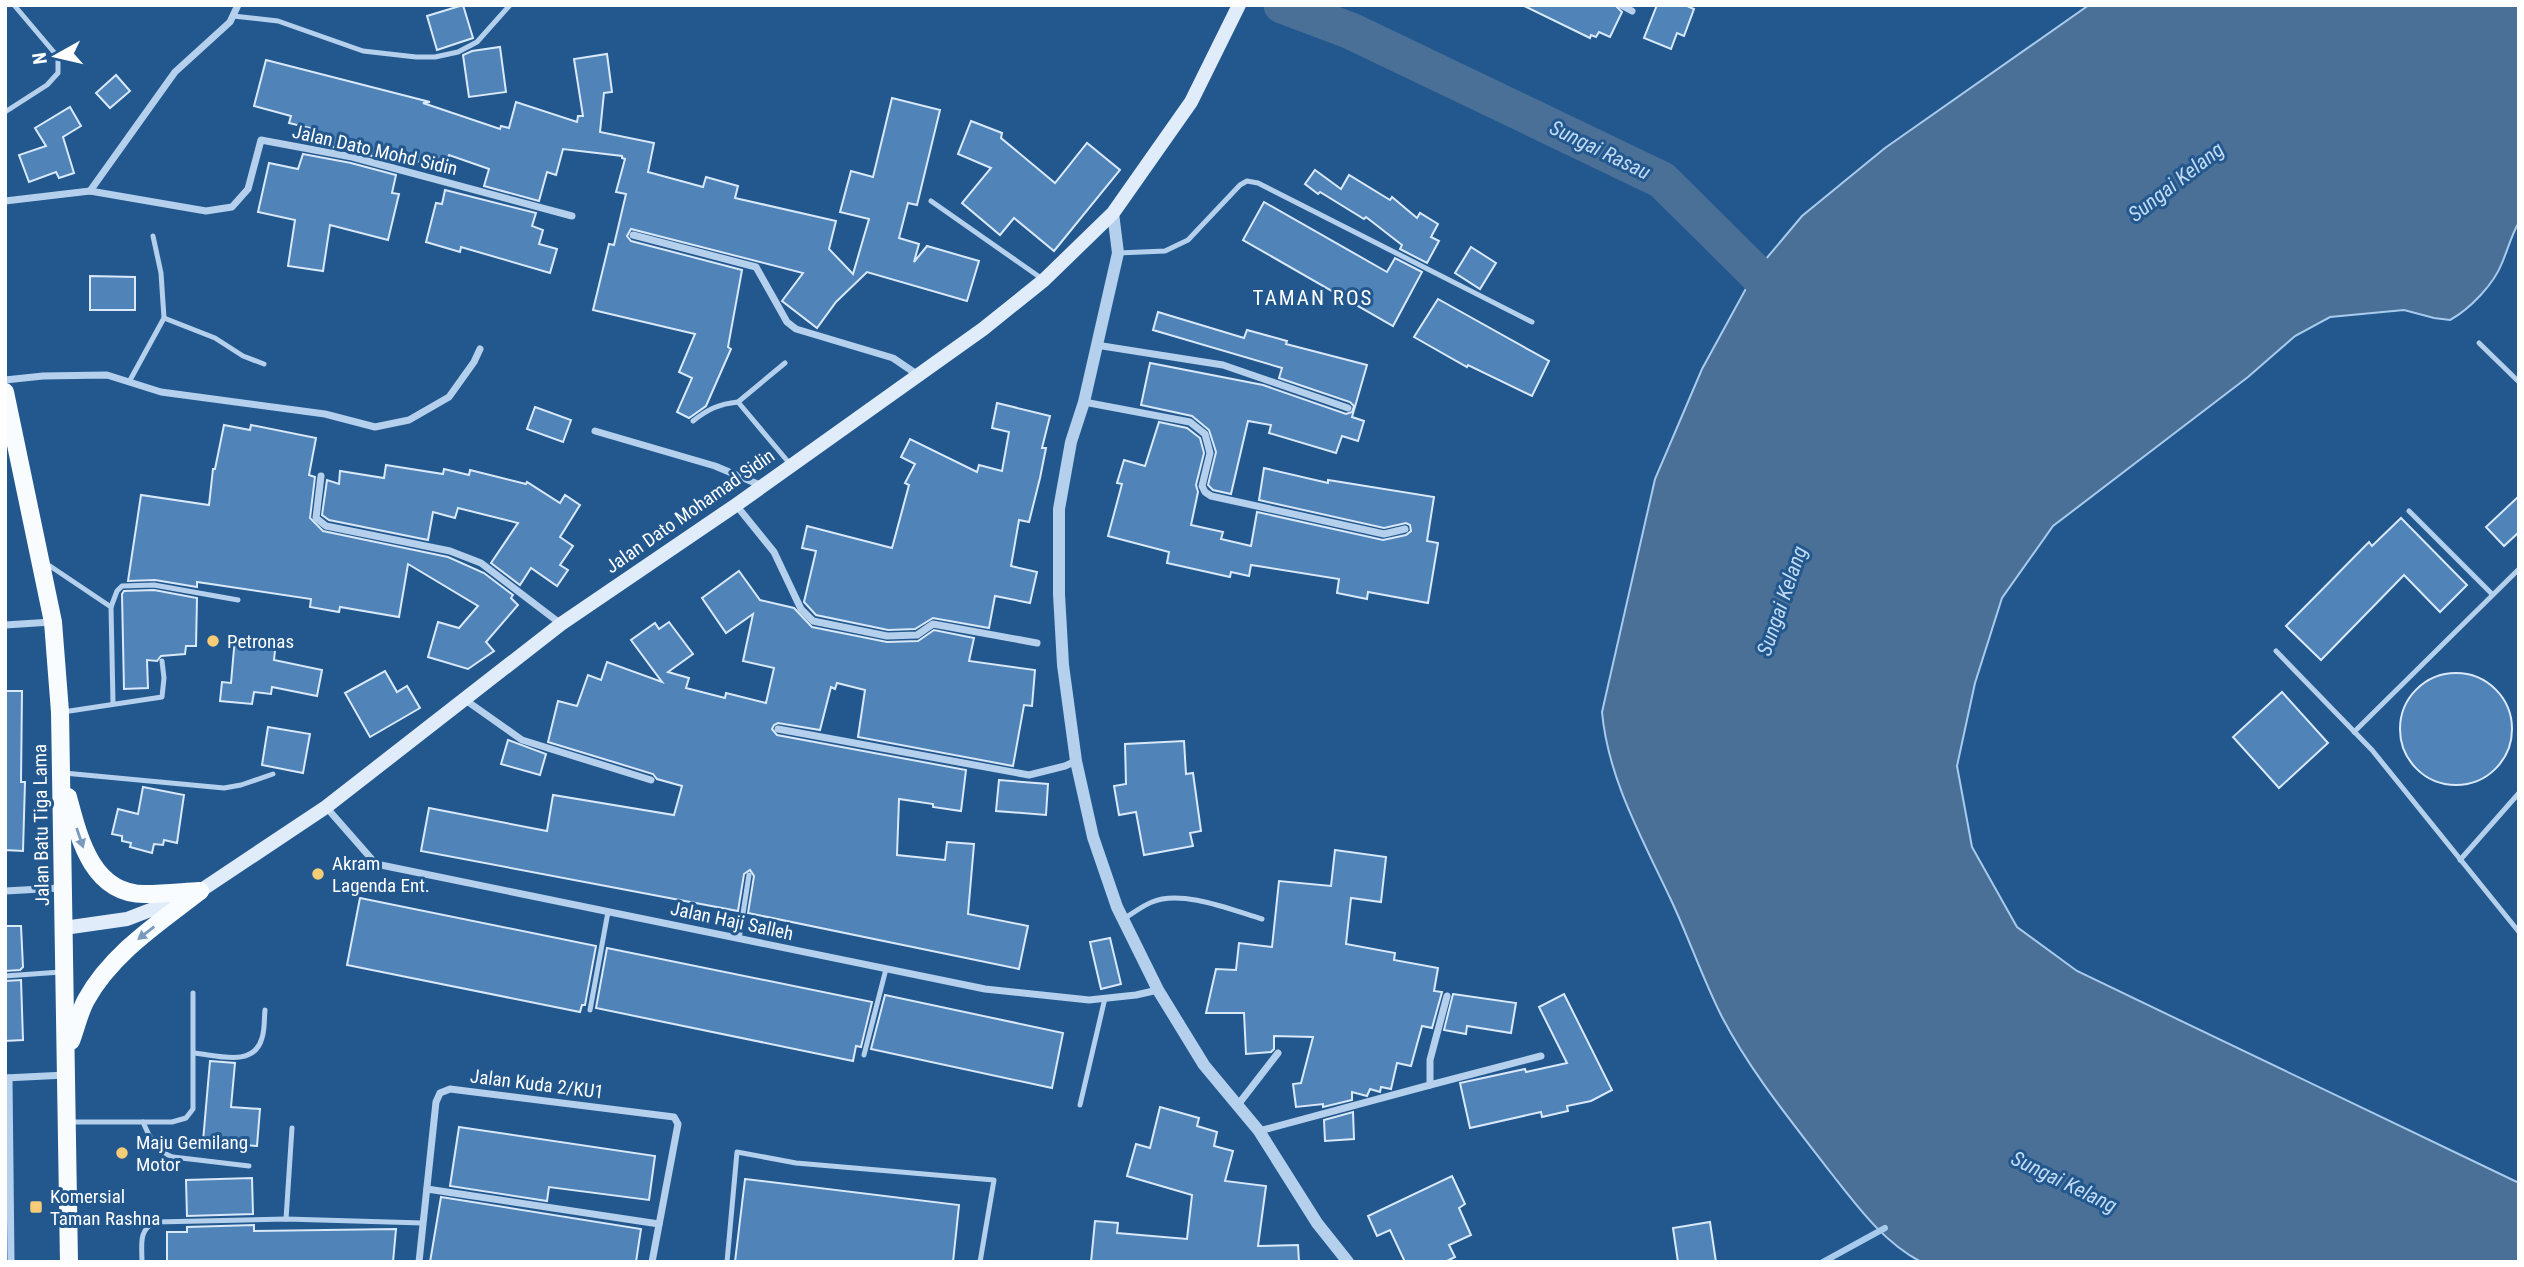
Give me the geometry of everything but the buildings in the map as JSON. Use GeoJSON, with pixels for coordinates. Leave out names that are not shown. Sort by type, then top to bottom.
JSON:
{"type":"FeatureCollection","features":[{"type":"Feature","properties":{"kind":"main road","name":"Jalan Dato Mohamad Sidin"},"geometry":{"type":"LineString","coordinates":[[64,928],[127,919],[200,891],[326,807],[561,624],[736,505],[760,485],[983,329],[1044,280],[1113,213],[1191,102],[1239,5]]}},
{"type":"Feature","properties":{"kind":"main road","name":"Jalan Batu Tiga Lama"},"geometry":{"type":"LineString","coordinates":[[5,392],[53,622],[60,712],[69,1262]]}},
{"type":"Feature","properties":{"kind":"main road"},"geometry":{"type":"LineString","coordinates":[[61,773],[81,844],[94,869],[122,890],[136,893],[200,891]]}},
{"type":"Feature","properties":{"kind":"main road"},"geometry":{"type":"LineString","coordinates":[[66,1054],[85,1002],[101,976],[134,943],[200,891]]}},
{"type":"Feature","properties":{"kind":"street"},"geometry":{"type":"LineString","coordinates":[[90,191],[175,72],[230,22],[238,5]]}},
{"type":"Feature","properties":{"kind":"street"},"geometry":{"type":"LineString","coordinates":[[1621,5],[1632,11]]}},
{"type":"Feature","properties":{"kind":"street","name":"Jalan Dato Mohd Sidin"},"geometry":{"type":"LineString","coordinates":[[5,201],[90,191],[206,211],[232,207],[248,189],[261,141],[352,157],[572,216]]}},
{"type":"Feature","properties":{"kind":"street"},"geometry":{"type":"LineString","coordinates":[[1113,213],[1118,253],[1084,402],[1071,442],[1059,509],[1059,594],[1063,665],[1076,761],[1093,837],[1123,919],[1158,990],[1204,1065],[1259,1131],[1317,1223],[1348,1262]]}},
{"type":"Feature","properties":{"kind":"street"},"geometry":{"type":"LineString","coordinates":[[633,235],[756,267],[787,322],[796,329],[893,358],[918,375]]}},
{"type":"Feature","properties":{"kind":"street"},"geometry":{"type":"LineString","coordinates":[[1096,345],[1223,365],[1348,408]]}},
{"type":"Feature","properties":{"kind":"street"},"geometry":{"type":"LineString","coordinates":[[5,380],[43,376],[107,375],[161,392],[326,414],[375,427],[409,420],[449,397],[474,362],[480,348]]}},
{"type":"Feature","properties":{"kind":"street"},"geometry":{"type":"LineString","coordinates":[[1084,402],[1190,422],[1205,434],[1210,453],[1202,486],[1211,496],[1384,534],[1405,529]]}},
{"type":"Feature","properties":{"kind":"street"},"geometry":{"type":"LineString","coordinates":[[595,431],[715,466],[760,485]]}},
{"type":"Feature","properties":{"kind":"street"},"geometry":{"type":"LineString","coordinates":[[321,476],[316,518],[320,523],[450,551],[481,563],[561,624]]}},
{"type":"Feature","properties":{"kind":"street"},"geometry":{"type":"LineString","coordinates":[[736,505],[774,552],[801,610],[813,621],[887,636],[917,635],[933,624],[1037,643]]}},
{"type":"Feature","properties":{"kind":"street"},"geometry":{"type":"LineString","coordinates":[[5,625],[53,622]]}},
{"type":"Feature","properties":{"kind":"street"},"geometry":{"type":"LineString","coordinates":[[463,698],[522,740],[651,780]]}},
{"type":"Feature","properties":{"kind":"street"},"geometry":{"type":"LineString","coordinates":[[778,729],[1029,775],[1076,761]]}},
{"type":"Feature","properties":{"kind":"street","name":"Jalan Haji Salleh"},"geometry":{"type":"LineString","coordinates":[[326,807],[376,864],[985,989],[1089,1000],[1158,990]]}},
{"type":"Feature","properties":{"kind":"street"},"geometry":{"type":"LineString","coordinates":[[5,891],[64,888]]}},
{"type":"Feature","properties":{"kind":"street"},"geometry":{"type":"LineString","coordinates":[[1430,1085],[1430,1060],[1447,996]]}},
{"type":"Feature","properties":{"kind":"street"},"geometry":{"type":"LineString","coordinates":[[1237,1106],[1278,1053]]}},
{"type":"Feature","properties":{"kind":"street"},"geometry":{"type":"LineString","coordinates":[[1259,1131],[1541,1056]]}},
{"type":"Feature","properties":{"kind":"street"},"geometry":{"type":"LineString","coordinates":[[11,1262],[7,1078],[67,1075]]}},
{"type":"Feature","properties":{"kind":"street","name":"Jalan Kuda 2/KU1"},"geometry":{"type":"LineString","coordinates":[[419,1262],[436,1102],[440,1093],[450,1089],[674,1117],[678,1124],[659,1224]]}},
{"type":"Feature","properties":{"kind":"street"},"geometry":{"type":"LineString","coordinates":[[426,1189],[659,1224],[652,1262]]}},
{"type":"Feature","properties":{"kind":"lane"},"geometry":{"type":"LineString","coordinates":[[6,111],[47,85],[58,73],[58,57],[14,5]]}},
{"type":"Feature","properties":{"kind":"lane"},"geometry":{"type":"LineString","coordinates":[[233,16],[278,21],[363,51],[435,57],[458,52],[477,42],[510,5]]}},
{"type":"Feature","properties":{"kind":"lane"},"geometry":{"type":"LineString","coordinates":[[1118,253],[1165,251],[1188,240],[1240,185],[1247,181],[1258,183],[1532,322]]}},
{"type":"Feature","properties":{"kind":"lane"},"geometry":{"type":"LineString","coordinates":[[931,201],[1044,280]]}},
{"type":"Feature","properties":{"kind":"lane"},"geometry":{"type":"LineString","coordinates":[[129,382],[163,318],[161,272],[153,236]]}},
{"type":"Feature","properties":{"kind":"lane"},"geometry":{"type":"LineString","coordinates":[[163,318],[215,338],[243,356],[264,364]]}},
{"type":"Feature","properties":{"kind":"lane"},"geometry":{"type":"LineString","coordinates":[[2479,343],[2519,382]]}},
{"type":"Feature","properties":{"kind":"lane"},"geometry":{"type":"LineString","coordinates":[[693,421],[709,409],[738,402],[785,363]]}},
{"type":"Feature","properties":{"kind":"lane"},"geometry":{"type":"LineString","coordinates":[[738,402],[790,464]]}},
{"type":"Feature","properties":{"kind":"lane"},"geometry":{"type":"LineString","coordinates":[[2409,511],[2492,594]]}},
{"type":"Feature","properties":{"kind":"lane"},"geometry":{"type":"LineString","coordinates":[[42,561],[111,607]]}},
{"type":"Feature","properties":{"kind":"lane"},"geometry":{"type":"LineString","coordinates":[[2354,732],[2519,569]]}},
{"type":"Feature","properties":{"kind":"lane"},"geometry":{"type":"LineString","coordinates":[[113,703],[111,607],[117,591],[122,586],[238,600]]}},
{"type":"Feature","properties":{"kind":"lane"},"geometry":{"type":"LineString","coordinates":[[2276,651],[2372,750],[2519,932]]}},
{"type":"Feature","properties":{"kind":"lane"},"geometry":{"type":"LineString","coordinates":[[60,712],[162,697],[162,661]]}},
{"type":"Feature","properties":{"kind":"lane"},"geometry":{"type":"LineString","coordinates":[[61,773],[224,788],[273,774]]}},
{"type":"Feature","properties":{"kind":"lane"},"geometry":{"type":"LineString","coordinates":[[2460,860],[2519,793]]}},
{"type":"Feature","properties":{"kind":"lane"},"geometry":{"type":"LineString","coordinates":[[739,939],[749,875]]}},
{"type":"Feature","properties":{"kind":"lane"},"geometry":{"type":"LineString","coordinates":[[1123,919],[1154,901],[1179,899],[1207,902],[1262,919]]}},
{"type":"Feature","properties":{"kind":"lane"},"geometry":{"type":"LineString","coordinates":[[590,1010],[608,912]]}},
{"type":"Feature","properties":{"kind":"lane"},"geometry":{"type":"LineString","coordinates":[[864,1055],[886,969]]}},
{"type":"Feature","properties":{"kind":"lane"},"geometry":{"type":"LineString","coordinates":[[5,976],[65,971]]}},
{"type":"Feature","properties":{"kind":"lane"},"geometry":{"type":"LineString","coordinates":[[68,1122],[172,1122],[186,1118],[192,1109],[193,993]]}},
{"type":"Feature","properties":{"kind":"lane"},"geometry":{"type":"LineString","coordinates":[[1080,1105],[1105,998]]}},
{"type":"Feature","properties":{"kind":"lane"},"geometry":{"type":"LineString","coordinates":[[194,1053],[244,1058],[253,1054],[262,1039],[265,1010]]}},
{"type":"Feature","properties":{"kind":"lane"},"geometry":{"type":"LineString","coordinates":[[143,1122],[153,1144],[162,1154],[249,1166]]}},
{"type":"Feature","properties":{"kind":"lane"},"geometry":{"type":"LineString","coordinates":[[286,1219],[292,1128]]}},
{"type":"Feature","properties":{"kind":"lane"},"geometry":{"type":"LineString","coordinates":[[727,1262],[737,1152],[796,1163],[994,1180],[980,1262]]}},
{"type":"Feature","properties":{"kind":"lane"},"geometry":{"type":"LineString","coordinates":[[142,1262],[142,1232],[146,1225],[156,1222],[286,1219],[423,1223]]}},
{"type":"Feature","properties":{"kind":"water","name":"Sungai Kelang"},"geometry":{"type":"Polygon","coordinates":[[[2089,5],[2519,5],[2519,222],[2498,271],[2487,287],[2450,320],[2404,310],[2330,317],[2295,336],[2248,377],[2053,526],[2002,598],[1975,683],[1957,766],[1972,847],[2017,927],[2077,971],[2519,1183],[2519,1262],[1921,1262],[1883,1234],[1861,1210],[1787,1116],[1746,1058],[1715,1003],[1619,785],[1611,761],[1602,712],[1655,479],[1702,369],[1755,272],[1802,216],[1885,148],[2089,5]]]}},
{"type":"Feature","properties":{"kind":"waterway","name":"Sungai Rasau"},"geometry":{"type":"LineString","coordinates":[[1282,5],[1351,31],[1662,180],[1789,306]]}},
{"type":"Feature","properties":{"kind":"waterway"},"geometry":{"type":"LineString","coordinates":[[1823,1262],[1885,1228]]}},
{"type":"Feature","properties":{"kind":"place","name":"Petronas"},"geometry":{"type":"Point","coordinates":[213,641]}},
{"type":"Feature","properties":{"kind":"place","name":"Akram Lagenda Ent."},"geometry":{"type":"Point","coordinates":[318,874]}},
{"type":"Feature","properties":{"kind":"place","name":"Maju Gemilang Motor"},"geometry":{"type":"Point","coordinates":[122,1153]}},
{"type":"Feature","properties":{"kind":"place","name":"Komersial Taman Rashna"},"geometry":{"type":"Point","coordinates":[36,1207]}},
{"type":"Feature","properties":{"kind":"district","name":"TAMAN ROS"},"geometry":{"type":"Point","coordinates":[1313,298]}}]}
